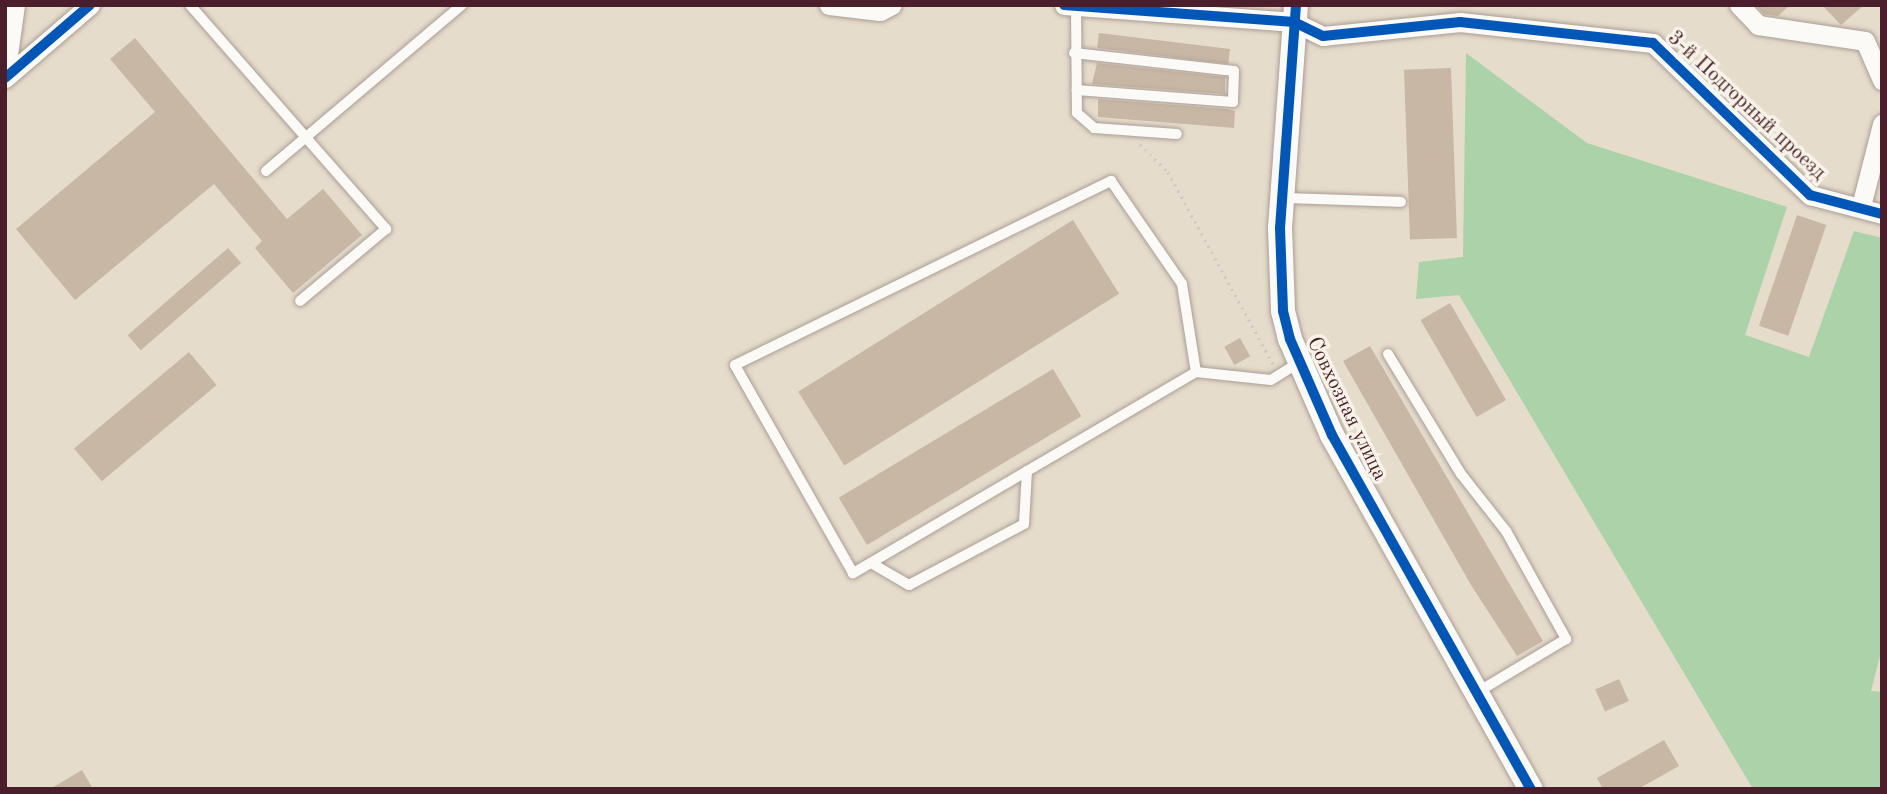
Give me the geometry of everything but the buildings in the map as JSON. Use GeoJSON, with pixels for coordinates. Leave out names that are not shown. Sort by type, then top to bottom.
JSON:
{"type":"FeatureCollection","features":[{"type":"Feature","properties":{"kind":"street"},"geometry":{"type":"LineString","coordinates":[[5,77],[15,5]]}},
{"type":"Feature","properties":{"kind":"street"},"geometry":{"type":"LineString","coordinates":[[5,77],[90,5]]}},
{"type":"Feature","properties":{"kind":"street"},"geometry":{"type":"LineString","coordinates":[[829,5],[880,11],[892,5]]}},
{"type":"Feature","properties":{"kind":"street"},"geometry":{"type":"LineString","coordinates":[[1740,5],[1758,25],[1865,41],[1882,80]]}},
{"type":"Feature","properties":{"kind":"street","name":"3-й Подгорный проезд"},"geometry":{"type":"LineString","coordinates":[[1072,6],[1295,13],[1323,36],[1460,22],[1653,43],[1810,195],[1861,206],[1882,214]]}},
{"type":"Feature","properties":{"kind":"street","name":"Совхозная улица"},"geometry":{"type":"LineString","coordinates":[[1295,13],[1282,198],[1283,311],[1288,368],[1332,435],[1531,789]]}},
{"type":"Feature","properties":{"kind":"street"},"geometry":{"type":"LineString","coordinates":[[1861,206],[1882,124]]}},
{"type":"Feature","properties":{"kind":"lane"},"geometry":{"type":"LineString","coordinates":[[190,5],[386,229],[300,301]]}},
{"type":"Feature","properties":{"kind":"lane"},"geometry":{"type":"LineString","coordinates":[[267,171],[462,5]]}},
{"type":"Feature","properties":{"kind":"lane"},"geometry":{"type":"LineString","coordinates":[[1072,6],[1077,113],[1094,128],[1177,134]]}},
{"type":"Feature","properties":{"kind":"lane"},"geometry":{"type":"LineString","coordinates":[[1074,54],[1234,71],[1233,102],[1076,90]]}},
{"type":"Feature","properties":{"kind":"lane"},"geometry":{"type":"LineString","coordinates":[[1196,372],[1182,284],[1111,181],[735,365],[853,573],[1196,372],[1271,380],[1288,368]]}},
{"type":"Feature","properties":{"kind":"lane"},"geometry":{"type":"LineString","coordinates":[[1282,198],[1401,202]]}},
{"type":"Feature","properties":{"kind":"lane"},"geometry":{"type":"LineString","coordinates":[[1388,354],[1461,474],[1506,531],[1566,639],[1475,693]]}},
{"type":"Feature","properties":{"kind":"lane"},"geometry":{"type":"LineString","coordinates":[[871,563],[909,586],[1024,524],[1027,471]]}},
{"type":"Feature","properties":{"kind":"path"},"geometry":{"type":"LineString","coordinates":[[1125,129],[1168,172],[1288,368]]}},
{"type":"Feature","properties":{"kind":"green space"},"geometry":{"type":"Polygon","coordinates":[[[1466,53],[1587,143],[1787,207],[1745,335],[1809,357],[1854,231],[1882,238],[1882,648],[1871,691],[1882,692],[1882,789],[1753,789],[1459,295],[1416,299],[1419,262],[1463,257],[1466,53]]]}},
{"type":"Feature","properties":{"kind":"cycle path"},"geometry":{"type":"LineString","coordinates":[[5,78],[90,5]]}},
{"type":"Feature","properties":{"kind":"cycle path"},"geometry":{"type":"LineString","coordinates":[[1064,5],[1294,22],[1323,36],[1460,22],[1653,43],[1810,195],[1882,214]]}},
{"type":"Feature","properties":{"kind":"cycle path"},"geometry":{"type":"LineString","coordinates":[[1296,5],[1280,228],[1283,311],[1290,339],[1332,435],[1531,789]]}}]}
